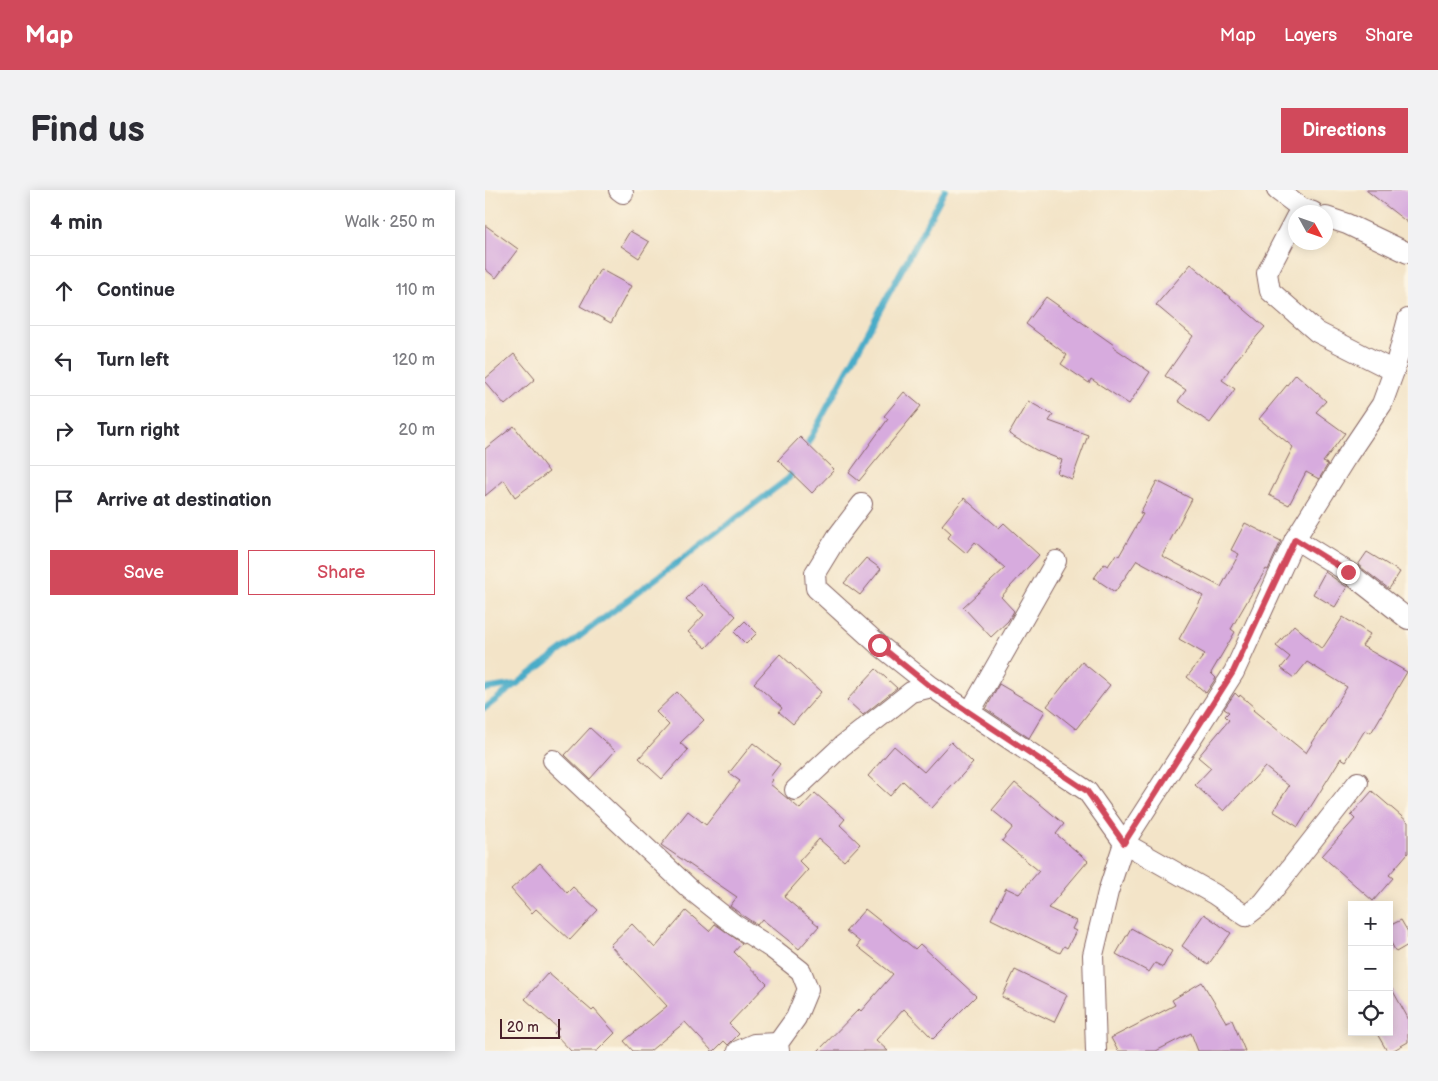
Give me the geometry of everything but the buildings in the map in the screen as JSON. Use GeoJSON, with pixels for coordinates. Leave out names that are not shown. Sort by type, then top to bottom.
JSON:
{"type":"FeatureCollection","features":[{"type":"Feature","properties":{"kind":"street"},"geometry":{"type":"LineString","coordinates":[[1277,190],[1293,205]]}},
{"type":"Feature","properties":{"kind":"street"},"geometry":{"type":"LineString","coordinates":[[1333,220],[1347,224],[1408,253]]}},
{"type":"Feature","properties":{"kind":"street"},"geometry":{"type":"LineString","coordinates":[[1288,237],[1267,273],[1270,291],[1317,332],[1394,371]]}},
{"type":"Feature","properties":{"kind":"street"},"geometry":{"type":"LineString","coordinates":[[1096,1051],[1093,955],[1108,892],[1124,843],[1233,672],[1295,539],[1382,404],[1394,371],[1408,320]]}},
{"type":"Feature","properties":{"kind":"street"},"geometry":{"type":"LineString","coordinates":[[863,504],[837,537],[815,573],[816,588],[931,687],[1087,791],[1124,843],[1214,894],[1246,916],[1263,903],[1358,782]]}},
{"type":"Feature","properties":{"kind":"street"},"geometry":{"type":"LineString","coordinates":[[1295,539],[1348,572],[1408,619]]}},
{"type":"Feature","properties":{"kind":"street"},"geometry":{"type":"LineString","coordinates":[[969,712],[1056,561]]}},
{"type":"Feature","properties":{"kind":"street"},"geometry":{"type":"LineString","coordinates":[[795,790],[842,746],[911,692],[931,687]]}},
{"type":"Feature","properties":{"kind":"street"},"geometry":{"type":"LineString","coordinates":[[553,760],[691,890],[801,971],[808,989],[796,1018],[778,1047],[754,1044],[738,1051]]}},
{"type":"Feature","properties":{"kind":"waterway"},"geometry":{"type":"LineString","coordinates":[[803,452],[945,190]]}},
{"type":"Feature","properties":{"kind":"waterway"},"geometry":{"type":"LineString","coordinates":[[485,708],[789,478],[795,467]]}},
{"type":"Feature","properties":{"kind":"waterway"},"geometry":{"type":"LineString","coordinates":[[485,689],[516,684]]}},
{"type":"Feature","properties":{"kind":"route"},"geometry":{"type":"LineString","coordinates":[[879,645],[931,687],[1087,791],[1124,843],[1233,672],[1295,539],[1348,572]]}}]}
